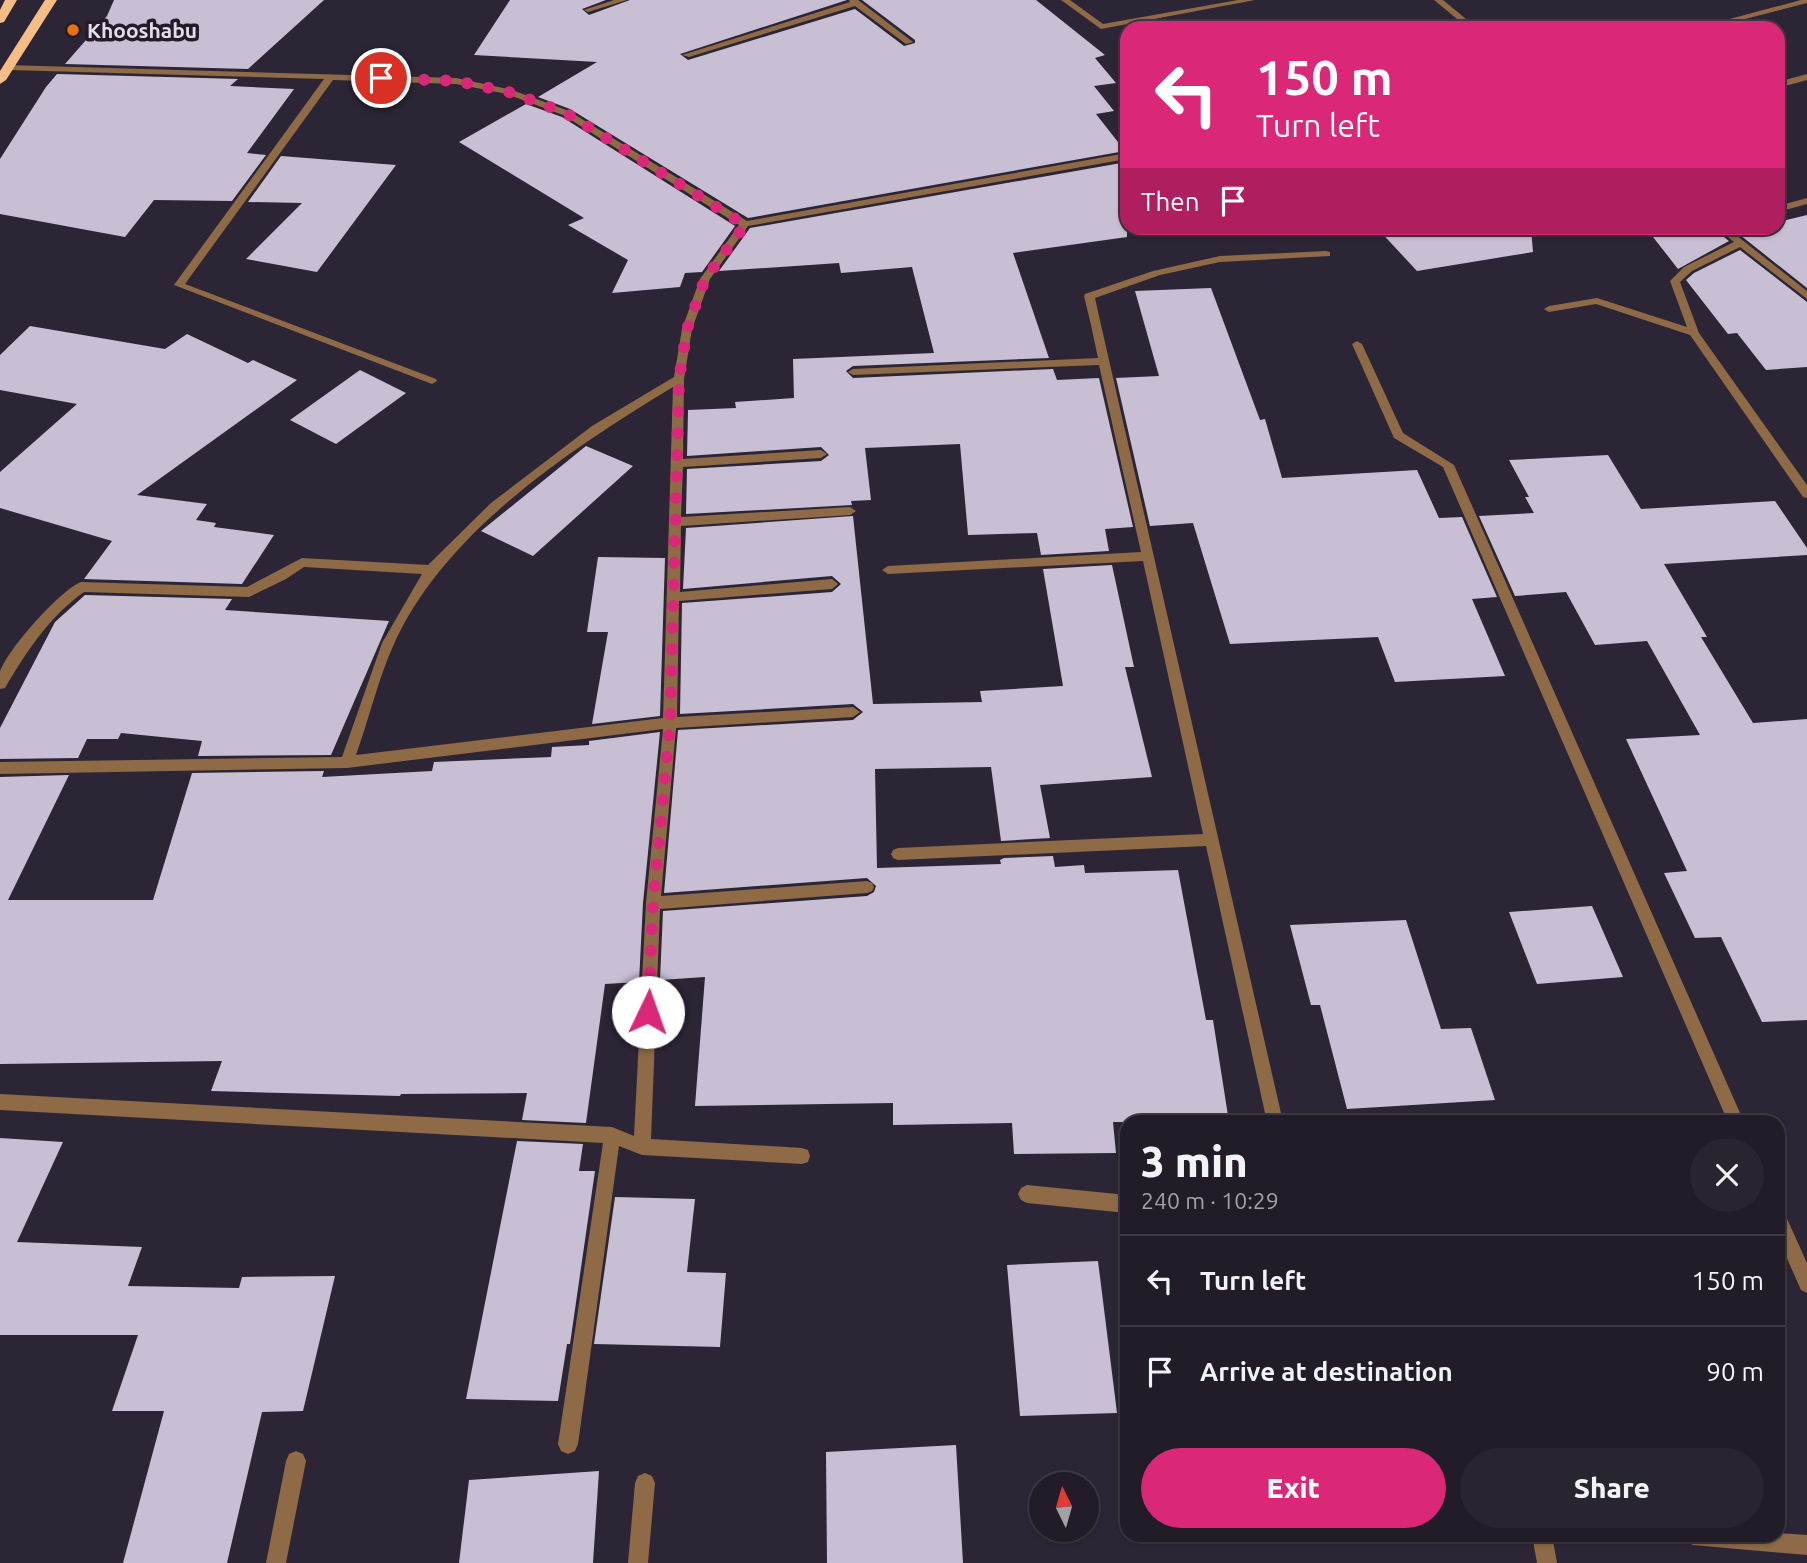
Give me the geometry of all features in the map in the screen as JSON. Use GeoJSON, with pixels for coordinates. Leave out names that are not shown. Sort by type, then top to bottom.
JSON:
{"type":"FeatureCollection","features":[{"type":"Feature","properties":{"kind":"highway"},"geometry":{"type":"LineString","coordinates":[[0,20],[11,0]]}},
{"type":"Feature","properties":{"kind":"highway"},"geometry":{"type":"LineString","coordinates":[[0,80],[51,0]]}},
{"type":"Feature","properties":{"kind":"street"},"geometry":{"type":"LineString","coordinates":[[588,10],[623,0]]}},
{"type":"Feature","properties":{"kind":"street"},"geometry":{"type":"LineString","coordinates":[[1065,0],[1101,27],[1120,24]]}},
{"type":"Feature","properties":{"kind":"street"},"geometry":{"type":"LineString","coordinates":[[1134,21],[1251,0]]}},
{"type":"Feature","properties":{"kind":"street"},"geometry":{"type":"LineString","coordinates":[[1438,0],[1464,21]]}},
{"type":"Feature","properties":{"kind":"street"},"geometry":{"type":"LineString","coordinates":[[686,55],[854,1],[909,42]]}},
{"type":"Feature","properties":{"kind":"street"},"geometry":{"type":"LineString","coordinates":[[1728,21],[1807,1]]}},
{"type":"Feature","properties":{"kind":"street"},"geometry":{"type":"LineString","coordinates":[[9,67],[456,81],[509,92],[566,113],[745,225],[1120,157]]}},
{"type":"Feature","properties":{"kind":"street"},"geometry":{"type":"LineString","coordinates":[[331,76],[179,285],[432,381]]}},
{"type":"Feature","properties":{"kind":"street"},"geometry":{"type":"LineString","coordinates":[[1785,83],[1807,77]]}},
{"type":"Feature","properties":{"kind":"street"},"geometry":{"type":"LineString","coordinates":[[1785,207],[1807,201]]}},
{"type":"Feature","properties":{"kind":"street"},"geometry":{"type":"LineString","coordinates":[[642,1147],[653,903],[670,723],[679,379],[687,329],[705,279],[745,225]]}},
{"type":"Feature","properties":{"kind":"street"},"geometry":{"type":"LineString","coordinates":[[1730,235],[1807,296]]}},
{"type":"Feature","properties":{"kind":"street"},"geometry":{"type":"LineString","coordinates":[[1740,243],[1688,269],[1675,281],[1695,333],[1807,494]]}},
{"type":"Feature","properties":{"kind":"street"},"geometry":{"type":"LineString","coordinates":[[1273,1115],[1089,296],[1157,273],[1220,259],[1326,254]]}},
{"type":"Feature","properties":{"kind":"street"},"geometry":{"type":"LineString","coordinates":[[1549,309],[1597,301],[1695,333]]}},
{"type":"Feature","properties":{"kind":"street"},"geometry":{"type":"LineString","coordinates":[[1357,344],[1398,435],[1448,466],[1733,1115]]}},
{"type":"Feature","properties":{"kind":"street"},"geometry":{"type":"LineString","coordinates":[[853,372],[1104,361]]}},
{"type":"Feature","properties":{"kind":"street"},"geometry":{"type":"LineString","coordinates":[[347,762],[388,643],[431,570],[505,499],[596,429],[679,379]]}},
{"type":"Feature","properties":{"kind":"street"},"geometry":{"type":"LineString","coordinates":[[677,463],[821,454]]}},
{"type":"Feature","properties":{"kind":"street"},"geometry":{"type":"LineString","coordinates":[[676,522],[850,511]]}},
{"type":"Feature","properties":{"kind":"street"},"geometry":{"type":"LineString","coordinates":[[888,570],[1148,556]]}},
{"type":"Feature","properties":{"kind":"street"},"geometry":{"type":"LineString","coordinates":[[0,684],[33,631],[58,602],[81,587],[249,592],[282,576],[302,562],[431,570]]}},
{"type":"Feature","properties":{"kind":"street"},"geometry":{"type":"LineString","coordinates":[[673,597],[831,584]]}},
{"type":"Feature","properties":{"kind":"street"},"geometry":{"type":"LineString","coordinates":[[0,768],[347,762],[670,723],[853,712]]}},
{"type":"Feature","properties":{"kind":"street"},"geometry":{"type":"LineString","coordinates":[[898,854],[1211,840]]}},
{"type":"Feature","properties":{"kind":"street"},"geometry":{"type":"LineString","coordinates":[[653,903],[867,887]]}},
{"type":"Feature","properties":{"kind":"street"},"geometry":{"type":"LineString","coordinates":[[0,1102],[612,1135],[642,1147],[802,1156]]}},
{"type":"Feature","properties":{"kind":"street"},"geometry":{"type":"LineString","coordinates":[[569,1444],[612,1135]]}},
{"type":"Feature","properties":{"kind":"street"},"geometry":{"type":"LineString","coordinates":[[1027,1194],[1120,1203]]}},
{"type":"Feature","properties":{"kind":"street"},"geometry":{"type":"LineString","coordinates":[[1785,1234],[1807,1284]]}},
{"type":"Feature","properties":{"kind":"street"},"geometry":{"type":"LineString","coordinates":[[276,1563],[296,1461]]}},
{"type":"Feature","properties":{"kind":"street"},"geometry":{"type":"LineString","coordinates":[[638,1563],[645,1483]]}},
{"type":"Feature","properties":{"kind":"street"},"geometry":{"type":"LineString","coordinates":[[1543,1542],[1547,1563]]}},
{"type":"Feature","properties":{"kind":"street"},"geometry":{"type":"LineString","coordinates":[[1773,1542],[1807,1545]]}},
{"type":"Feature","properties":{"kind":"building"},"geometry":{"type":"Polygon","coordinates":[[[114,0],[324,0],[248,69],[65,64],[107,16],[114,0]]]}},
{"type":"Feature","properties":{"kind":"building"},"geometry":{"type":"Polygon","coordinates":[[[510,0],[606,0],[582,9],[589,15],[630,0],[847,0],[680,54],[688,60],[855,9],[904,46],[915,43],[915,40],[862,0],[1036,0],[1105,55],[1095,58],[1116,83],[1094,86],[1114,111],[1096,114],[1120,145],[1120,152],[748,218],[570,109],[538,97],[597,62],[474,55],[510,0]]]}},
{"type":"Feature","properties":{"kind":"building"},"geometry":{"type":"Polygon","coordinates":[[[57,74],[238,79],[230,86],[294,89],[247,153],[266,155],[232,201],[154,200],[125,237],[0,214],[0,159],[57,74]]]}},
{"type":"Feature","properties":{"kind":"building"},"geometry":{"type":"Polygon","coordinates":[[[526,104],[562,117],[735,226],[702,272],[685,273],[680,287],[612,293],[628,260],[568,225],[584,218],[459,142],[526,104]]]}},
{"type":"Feature","properties":{"kind":"building"},"geometry":{"type":"Polygon","coordinates":[[[281,156],[396,165],[317,272],[246,259],[302,203],[248,202],[281,156]]]}},
{"type":"Feature","properties":{"kind":"building"},"geometry":{"type":"Polygon","coordinates":[[[1120,163],[1120,235],[1127,237],[1013,253],[1049,358],[853,366],[846,371],[853,378],[1053,369],[1057,380],[1099,378],[1133,527],[1105,529],[1109,551],[1041,555],[1037,533],[968,535],[960,444],[865,448],[871,500],[851,501],[852,505],[686,514],[687,469],[821,461],[829,455],[821,447],[687,456],[688,410],[736,408],[735,402],[794,398],[793,359],[934,353],[912,267],[841,273],[839,263],[719,271],[750,228],[1120,163]]]}},
{"type":"Feature","properties":{"kind":"building"},"geometry":{"type":"Polygon","coordinates":[[[1807,215],[1807,288],[1740,235],[1785,235],[1785,220],[1807,215]]]}},
{"type":"Feature","properties":{"kind":"building"},"geometry":{"type":"Polygon","coordinates":[[[1384,235],[1532,235],[1533,252],[1417,271],[1384,235]]]}},
{"type":"Feature","properties":{"kind":"building"},"geometry":{"type":"Polygon","coordinates":[[[1651,235],[1721,235],[1729,241],[1678,269],[1651,235]]]}},
{"type":"Feature","properties":{"kind":"building"},"geometry":{"type":"Polygon","coordinates":[[[1740,250],[1807,302],[1807,367],[1766,370],[1737,333],[1728,334],[1686,280],[1694,273],[1740,250]]]}},
{"type":"Feature","properties":{"kind":"building"},"geometry":{"type":"Polygon","coordinates":[[[1211,288],[1260,420],[1265,419],[1282,478],[1417,470],[1439,518],[1462,517],[1497,597],[1472,599],[1505,676],[1395,682],[1378,637],[1230,644],[1193,523],[1150,526],[1116,378],[1159,376],[1135,291],[1211,288]]]}},
{"type":"Feature","properties":{"kind":"building"},"geometry":{"type":"Polygon","coordinates":[[[30,326],[165,349],[187,334],[248,363],[253,360],[297,380],[137,495],[207,504],[196,520],[216,523],[214,527],[274,535],[242,584],[84,579],[112,541],[0,508],[0,472],[77,404],[0,390],[0,355],[30,326]]]}},
{"type":"Feature","properties":{"kind":"building"},"geometry":{"type":"Polygon","coordinates":[[[360,370],[406,393],[336,444],[290,420],[360,370]]]}},
{"type":"Feature","properties":{"kind":"building"},"geometry":{"type":"Polygon","coordinates":[[[586,446],[633,466],[533,556],[481,531],[586,446]]]}},
{"type":"Feature","properties":{"kind":"building"},"geometry":{"type":"Polygon","coordinates":[[[1608,455],[1641,509],[1775,501],[1807,548],[1807,555],[1664,564],[1707,637],[1701,637],[1753,723],[1807,719],[1807,1020],[1762,1022],[1721,937],[1695,938],[1664,873],[1687,871],[1626,739],[1700,735],[1647,641],[1595,645],[1566,592],[1515,596],[1479,516],[1534,513],[1525,497],[1529,497],[1509,460],[1608,455]]]}},
{"type":"Feature","properties":{"kind":"building"},"geometry":{"type":"Polygon","coordinates":[[[853,516],[873,704],[982,702],[980,691],[1063,686],[1043,569],[1112,565],[1134,667],[1125,667],[1152,777],[1040,785],[1050,838],[1001,841],[991,767],[875,769],[877,868],[1001,864],[1000,860],[1004,858],[1053,856],[1055,867],[1084,865],[1085,873],[1178,870],[1206,1020],[1213,1020],[1228,1115],[1120,1115],[1120,1122],[1113,1122],[1116,1153],[1014,1154],[1012,1123],[893,1125],[893,1103],[695,1106],[705,977],[660,980],[663,911],[867,896],[874,892],[876,886],[867,878],[664,893],[678,730],[853,720],[863,712],[853,704],[680,714],[682,603],[832,592],[841,584],[832,576],[683,589],[686,528],[853,516]]]}},
{"type":"Feature","properties":{"kind":"building"},"geometry":{"type":"Polygon","coordinates":[[[598,557],[665,558],[660,716],[592,724],[608,632],[587,632],[598,557]]]}},
{"type":"Feature","properties":{"kind":"building"},"geometry":{"type":"Polygon","coordinates":[[[85,595],[232,599],[225,610],[389,621],[331,755],[198,756],[202,741],[121,733],[118,739],[87,739],[78,758],[0,759],[0,728],[55,622],[85,595]]]}},
{"type":"Feature","properties":{"kind":"building"},"geometry":{"type":"Polygon","coordinates":[[[660,732],[643,903],[639,982],[605,984],[586,1123],[522,1120],[527,1093],[400,1096],[211,1091],[222,1061],[0,1064],[0,777],[69,775],[8,900],[153,900],[192,773],[324,771],[322,777],[432,771],[434,762],[551,757],[552,747],[589,745],[589,741],[660,732]]]}},
{"type":"Feature","properties":{"kind":"building"},"geometry":{"type":"Polygon","coordinates":[[[1592,906],[1623,977],[1537,984],[1509,912],[1592,906]]]}},
{"type":"Feature","properties":{"kind":"building"},"geometry":{"type":"Polygon","coordinates":[[[1406,920],[1441,1029],[1471,1028],[1495,1100],[1347,1109],[1320,1005],[1311,1005],[1290,925],[1406,920]]]}},
{"type":"Feature","properties":{"kind":"building"},"geometry":{"type":"Polygon","coordinates":[[[0,1138],[63,1142],[17,1242],[142,1247],[128,1286],[239,1288],[242,1277],[335,1276],[303,1411],[262,1412],[227,1563],[123,1563],[164,1411],[112,1411],[138,1335],[0,1335],[0,1138]]]}},
{"type":"Feature","properties":{"kind":"building"},"geometry":{"type":"Polygon","coordinates":[[[517,1141],[583,1144],[579,1171],[595,1171],[570,1344],[567,1344],[558,1401],[466,1399],[517,1141]]]}},
{"type":"Feature","properties":{"kind":"building"},"geometry":{"type":"Polygon","coordinates":[[[615,1197],[695,1199],[687,1272],[726,1273],[720,1347],[594,1344],[615,1197]]]}},
{"type":"Feature","properties":{"kind":"building"},"geometry":{"type":"Polygon","coordinates":[[[1098,1261],[1117,1413],[1020,1416],[1007,1265],[1098,1261]]]}},
{"type":"Feature","properties":{"kind":"building"},"geometry":{"type":"Polygon","coordinates":[[[956,1445],[963,1563],[827,1563],[826,1452],[956,1445]]]}},
{"type":"Feature","properties":{"kind":"building"},"geometry":{"type":"Polygon","coordinates":[[[599,1471],[593,1563],[459,1563],[469,1480],[599,1471]]]}},
{"type":"Feature","properties":{"kind":"place","name":"Khooshabu"},"geometry":{"type":"Point","coordinates":[73,30]}},
{"type":"Feature","properties":{"kind":"route"},"geometry":{"type":"LineString","coordinates":[[381,78],[456,81],[509,92],[566,113],[745,225],[705,279],[687,329],[679,379],[670,723],[653,903],[648,1012]]}}]}
